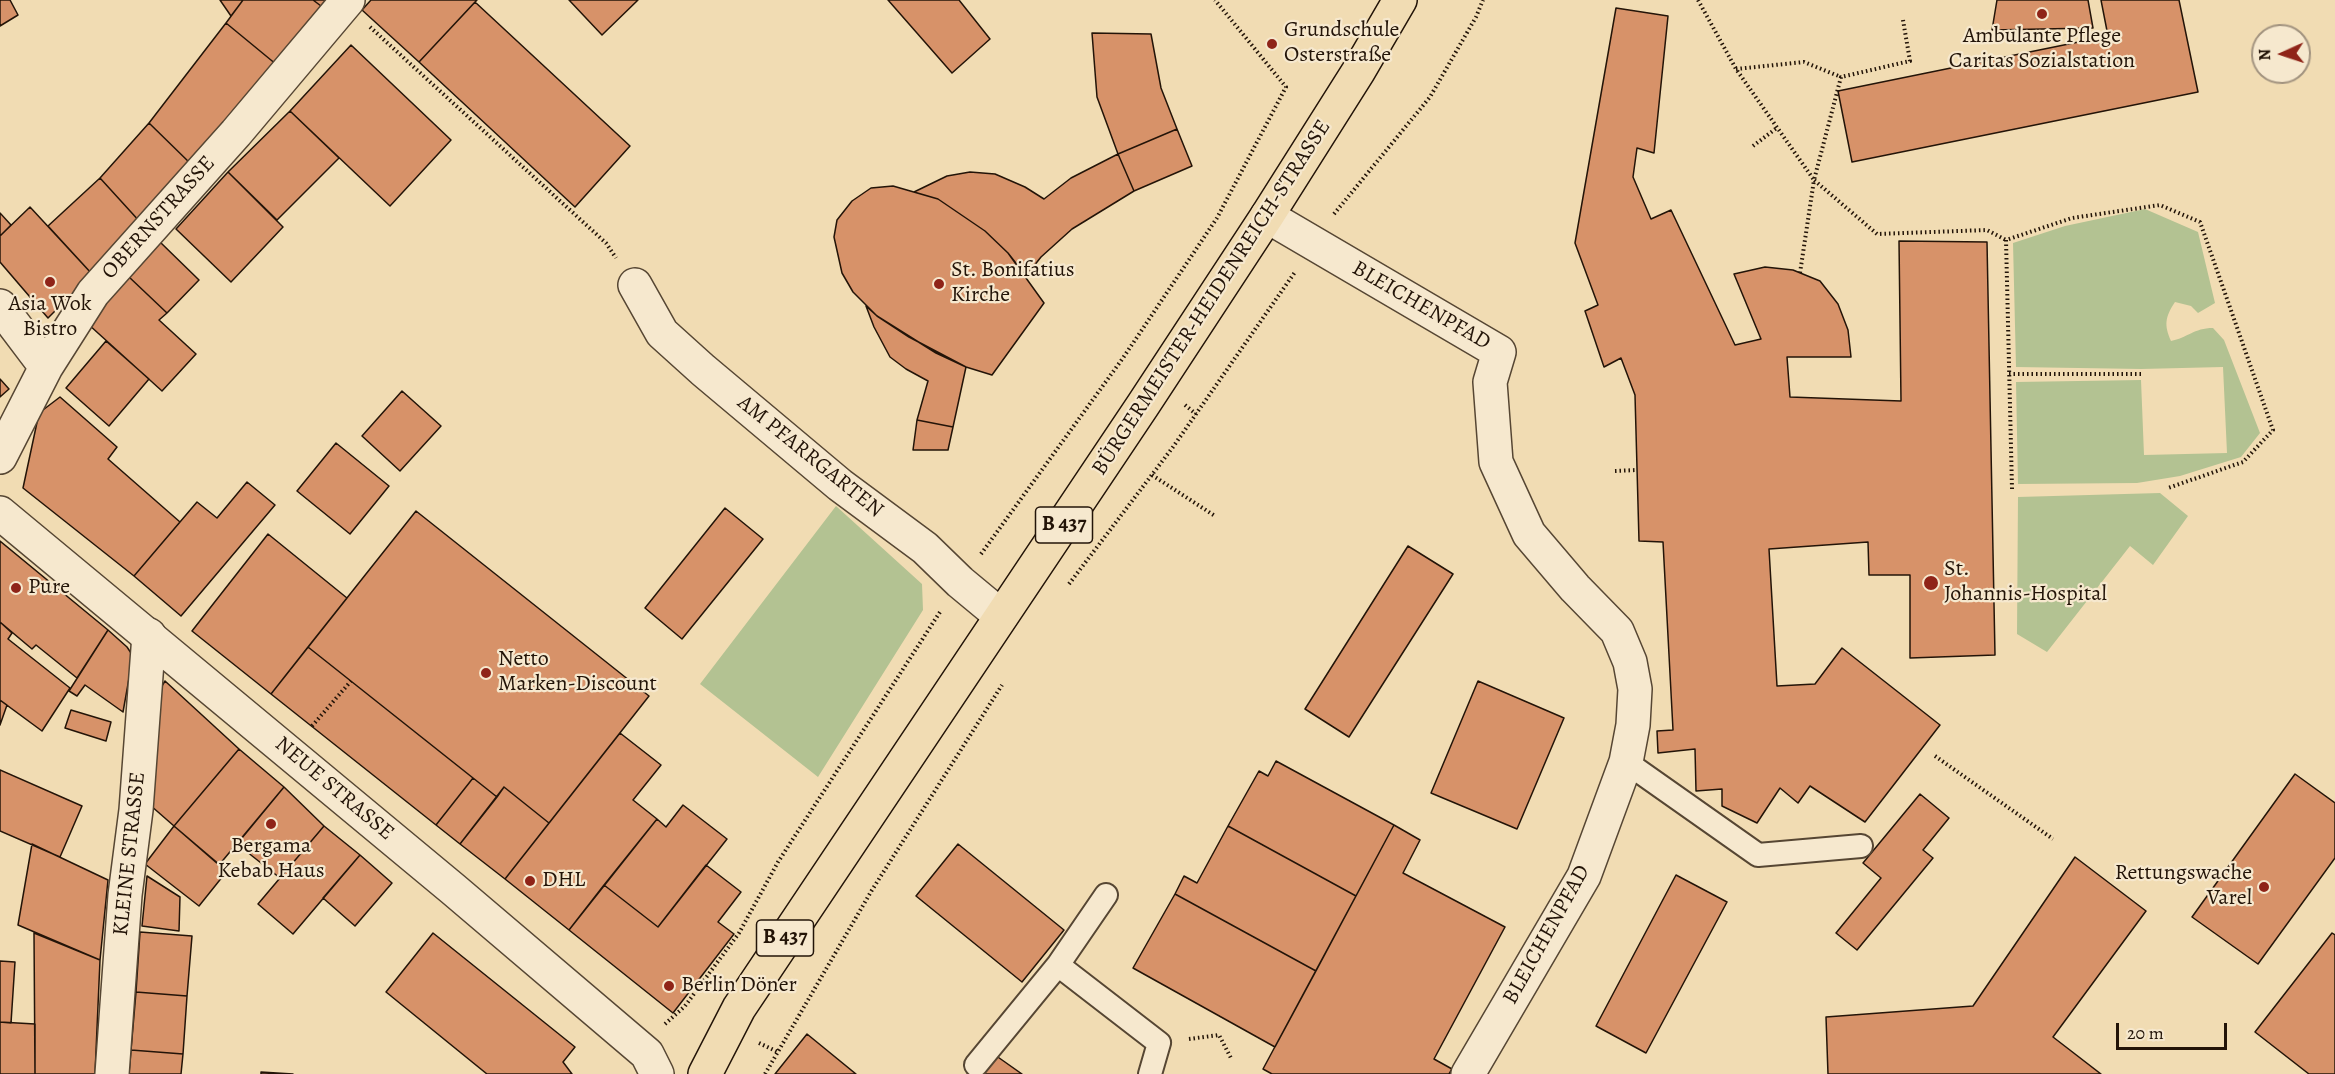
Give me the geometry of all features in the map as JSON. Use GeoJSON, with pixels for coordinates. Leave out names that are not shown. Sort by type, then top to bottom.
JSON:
{"type":"FeatureCollection","features":[{"type":"Feature","properties":{"kind":"main road","name":"BÜRGERMEISTER-HEIDENREICH-STRASSE"},"geometry":{"type":"LineString","coordinates":[[705,1074],[739,1008],[1096,477],[1267,216],[1358,72],[1400,0]]}},
{"type":"Feature","properties":{"kind":"street","name":"OBERNSTRASSE"},"geometry":{"type":"LineString","coordinates":[[0,457],[46,367],[93,293],[236,133],[346,2]]}},
{"type":"Feature","properties":{"kind":"street","name":"BLEICHENPFAD"},"geometry":{"type":"LineString","coordinates":[[1267,216],[1498,352],[1490,382],[1496,462],[1529,534],[1575,588],[1617,631],[1630,662],[1635,690],[1633,725],[1626,762],[1584,876],[1468,1074]]}},
{"type":"Feature","properties":{"kind":"street","name":"AM PFARRGARTEN"},"geometry":{"type":"LineString","coordinates":[[635,285],[662,333],[678,348],[840,485],[925,548],[960,582],[1001,616]]}},
{"type":"Feature","properties":{"kind":"street"},"geometry":{"type":"LineString","coordinates":[[0,306],[46,367]]}},
{"type":"Feature","properties":{"kind":"street","name":"NEUE STRASSE"},"geometry":{"type":"LineString","coordinates":[[0,513],[149,635],[652,1064]]}},
{"type":"Feature","properties":{"kind":"street","name":"KLEINE STRASSE"},"geometry":{"type":"LineString","coordinates":[[112,1074],[125,895],[136,810],[149,635]]}},
{"type":"Feature","properties":{"kind":"lane"},"geometry":{"type":"LineString","coordinates":[[1626,762],[1758,855],[1861,846]]}},
{"type":"Feature","properties":{"kind":"lane"},"geometry":{"type":"LineString","coordinates":[[976,1065],[1059,964],[1106,895]]}},
{"type":"Feature","properties":{"kind":"lane"},"geometry":{"type":"LineString","coordinates":[[1059,964],[1159,1043],[1150,1074]]}},
{"type":"Feature","properties":{"kind":"path"},"geometry":{"type":"LineString","coordinates":[[652,1064],[664,1025],[685,1006],[739,933],[778,862],[912,652],[960,582],[1123,358],[1217,218],[1286,87],[1215,0]]}},
{"type":"Feature","properties":{"kind":"path"},"geometry":{"type":"LineString","coordinates":[[1069,585],[1152,474],[1315,244],[1338,207],[1430,97],[1476,17],[1483,0]]}},
{"type":"Feature","properties":{"kind":"path"},"geometry":{"type":"LineString","coordinates":[[1698,0],[1736,69],[1814,180],[1877,234],[1987,230],[2006,240],[2072,218],[2160,205],[2200,222],[2273,430],[2243,462],[2168,488]]}},
{"type":"Feature","properties":{"kind":"path"},"geometry":{"type":"LineString","coordinates":[[346,2],[606,243],[635,285]]}},
{"type":"Feature","properties":{"kind":"path"},"geometry":{"type":"LineString","coordinates":[[1736,69],[1804,62],[1841,77],[1910,61],[1903,20]]}},
{"type":"Feature","properties":{"kind":"path"},"geometry":{"type":"LineString","coordinates":[[1800,273],[1814,180],[1841,77]]}},
{"type":"Feature","properties":{"kind":"path"},"geometry":{"type":"LineString","coordinates":[[1753,146],[1778,127]]}},
{"type":"Feature","properties":{"kind":"path"},"geometry":{"type":"LineString","coordinates":[[2006,240],[2012,489]]}},
{"type":"Feature","properties":{"kind":"path"},"geometry":{"type":"LineString","coordinates":[[2009,374],[2141,374]]}},
{"type":"Feature","properties":{"kind":"path"},"geometry":{"type":"LineString","coordinates":[[1615,471],[1637,470]]}},
{"type":"Feature","properties":{"kind":"path"},"geometry":{"type":"LineString","coordinates":[[1152,474],[1215,516]]}},
{"type":"Feature","properties":{"kind":"path"},"geometry":{"type":"LineString","coordinates":[[311,726],[351,681]]}},
{"type":"Feature","properties":{"kind":"path"},"geometry":{"type":"LineString","coordinates":[[765,1074],[872,891],[1004,682]]}},
{"type":"Feature","properties":{"kind":"path"},"geometry":{"type":"LineString","coordinates":[[1935,756],[2053,839]]}},
{"type":"Feature","properties":{"kind":"path"},"geometry":{"type":"LineString","coordinates":[[1159,1043],[1219,1035],[1232,1060]]}},
{"type":"Feature","properties":{"kind":"green space"},"geometry":{"type":"Polygon","coordinates":[[[2145,209],[2198,232],[2215,303],[2198,313],[2191,306],[2175,302],[2167,321],[2171,341],[2213,328],[2224,340],[2260,433],[2241,457],[2180,476],[2137,483],[2018,484],[2016,382],[2141,380],[2144,455],[2227,453],[2223,367],[2141,369],[2016,367],[2013,243],[2065,226],[2145,209]]]}},
{"type":"Feature","properties":{"kind":"green space"},"geometry":{"type":"Polygon","coordinates":[[[2160,493],[2188,516],[2153,565],[2130,546],[2047,652],[2017,634],[2018,497],[2160,493]]]}},
{"type":"Feature","properties":{"kind":"green space"},"geometry":{"type":"Polygon","coordinates":[[[836,506],[922,584],[923,610],[818,777],[700,684],[836,506]]]}},
{"type":"Feature","properties":{"kind":"building"},"geometry":{"type":"Polygon","coordinates":[[[0,0],[10,0],[18,15],[0,26],[0,0]]]}},
{"type":"Feature","properties":{"kind":"building"},"geometry":{"type":"Polygon","coordinates":[[[220,0],[243,0],[231,16],[220,0]]]}},
{"type":"Feature","properties":{"kind":"building"},"geometry":{"type":"Polygon","coordinates":[[[243,0],[313,0],[321,6],[277,65],[226,23],[243,0]]]}},
{"type":"Feature","properties":{"kind":"building"},"geometry":{"type":"Polygon","coordinates":[[[313,0],[326,0],[321,6],[313,0]]]}},
{"type":"Feature","properties":{"kind":"building"},"geometry":{"type":"Polygon","coordinates":[[[371,0],[477,0],[419,62],[362,10],[371,0]]]}},
{"type":"Feature","properties":{"kind":"building"},"geometry":{"type":"Polygon","coordinates":[[[569,0],[638,0],[602,35],[569,0]]]}},
{"type":"Feature","properties":{"kind":"building"},"geometry":{"type":"Polygon","coordinates":[[[888,0],[959,0],[990,39],[952,73],[888,0]]]}},
{"type":"Feature","properties":{"kind":"building","name":"Ambulante Pflege Caritas Sozialstation"},"geometry":{"type":"Polygon","coordinates":[[[1997,0],[2088,0],[2093,28],[1992,30],[1997,0]]]}},
{"type":"Feature","properties":{"kind":"building"},"geometry":{"type":"Polygon","coordinates":[[[2101,0],[2179,0],[2198,92],[1852,162],[1838,91],[2108,36],[2101,0]]]}},
{"type":"Feature","properties":{"kind":"building"},"geometry":{"type":"Polygon","coordinates":[[[475,2],[630,146],[575,207],[419,62],[475,2]]]}},
{"type":"Feature","properties":{"kind":"building"},"geometry":{"type":"Polygon","coordinates":[[[1616,8],[1668,16],[1654,153],[1637,148],[1633,177],[1651,219],[1671,210],[1735,345],[1761,339],[1734,274],[1765,267],[1793,270],[1820,281],[1838,304],[1848,330],[1851,357],[1787,357],[1790,397],[1901,401],[1899,241],[1987,242],[1995,655],[1910,658],[1910,575],[1869,575],[1868,542],[1769,549],[1777,686],[1815,684],[1842,648],[1940,725],[1865,822],[1810,786],[1798,803],[1780,788],[1757,823],[1722,806],[1722,789],[1696,791],[1695,749],[1658,753],[1657,731],[1673,730],[1663,542],[1639,541],[1635,395],[1621,358],[1604,367],[1585,311],[1598,305],[1575,243],[1616,8]]]}},
{"type":"Feature","properties":{"kind":"building"},"geometry":{"type":"Polygon","coordinates":[[[226,23],[277,65],[193,166],[149,123],[226,23]]]}},
{"type":"Feature","properties":{"kind":"building"},"geometry":{"type":"Polygon","coordinates":[[[1092,33],[1151,34],[1161,88],[1177,129],[1118,154],[1097,97],[1092,33]]]}},
{"type":"Feature","properties":{"kind":"building"},"geometry":{"type":"Polygon","coordinates":[[[351,45],[451,140],[390,206],[290,111],[351,45]]]}},
{"type":"Feature","properties":{"kind":"building"},"geometry":{"type":"Polygon","coordinates":[[[290,111],[339,158],[277,220],[228,172],[290,111]]]}},
{"type":"Feature","properties":{"kind":"building"},"geometry":{"type":"Polygon","coordinates":[[[149,123],[193,166],[141,223],[100,178],[149,123]]]}},
{"type":"Feature","properties":{"kind":"building"},"geometry":{"type":"Polygon","coordinates":[[[1177,129],[1192,166],[1134,191],[1118,154],[1177,129]]]}},
{"type":"Feature","properties":{"kind":"building"},"geometry":{"type":"Polygon","coordinates":[[[1118,154],[1134,191],[1072,229],[1041,257],[1026,276],[1008,253],[985,231],[938,199],[914,192],[947,176],[970,172],[995,174],[1025,187],[1044,199],[1071,178],[1118,154]]]}},
{"type":"Feature","properties":{"kind":"building"},"geometry":{"type":"Polygon","coordinates":[[[228,172],[283,227],[231,282],[176,229],[228,172]]]}},
{"type":"Feature","properties":{"kind":"building"},"geometry":{"type":"Polygon","coordinates":[[[100,178],[141,223],[92,274],[48,226],[100,178]]]}},
{"type":"Feature","properties":{"kind":"building","name":"St. Bonifatius Kirche"},"geometry":{"type":"Polygon","coordinates":[[[893,186],[938,199],[985,231],[1008,253],[1044,303],[992,375],[966,367],[936,353],[877,316],[853,292],[842,273],[834,237],[837,220],[852,201],[871,188],[893,186]]]}},
{"type":"Feature","properties":{"kind":"building"},"geometry":{"type":"Polygon","coordinates":[[[30,207],[92,274],[48,318],[0,262],[0,236],[30,207]]]}},
{"type":"Feature","properties":{"kind":"building"},"geometry":{"type":"Polygon","coordinates":[[[0,213],[11,225],[0,236],[0,213]]]}},
{"type":"Feature","properties":{"kind":"building"},"geometry":{"type":"Polygon","coordinates":[[[160,242],[199,280],[167,313],[128,276],[160,242]]]}},
{"type":"Feature","properties":{"kind":"building"},"geometry":{"type":"Polygon","coordinates":[[[128,276],[167,313],[159,320],[196,354],[162,391],[88,324],[128,276]]]}},
{"type":"Feature","properties":{"kind":"building"},"geometry":{"type":"Polygon","coordinates":[[[866,306],[909,337],[966,367],[953,427],[917,420],[928,381],[890,357],[866,306]]]}},
{"type":"Feature","properties":{"kind":"building"},"geometry":{"type":"Polygon","coordinates":[[[106,341],[149,379],[109,426],[66,388],[106,341]]]}},
{"type":"Feature","properties":{"kind":"building"},"geometry":{"type":"Polygon","coordinates":[[[0,379],[9,389],[0,397],[0,379]]]}},
{"type":"Feature","properties":{"kind":"building"},"geometry":{"type":"Polygon","coordinates":[[[402,391],[441,426],[400,471],[362,436],[402,391]]]}},
{"type":"Feature","properties":{"kind":"building"},"geometry":{"type":"Polygon","coordinates":[[[60,397],[117,447],[108,459],[180,522],[134,576],[23,488],[39,413],[60,397]]]}},
{"type":"Feature","properties":{"kind":"building"},"geometry":{"type":"Polygon","coordinates":[[[917,420],[953,427],[948,450],[913,450],[917,420]]]}},
{"type":"Feature","properties":{"kind":"building"},"geometry":{"type":"Polygon","coordinates":[[[336,443],[389,486],[350,534],[297,491],[336,443]]]}},
{"type":"Feature","properties":{"kind":"building"},"geometry":{"type":"Polygon","coordinates":[[[247,482],[275,505],[181,616],[134,576],[197,502],[217,518],[247,482]]]}},
{"type":"Feature","properties":{"kind":"building"},"geometry":{"type":"Polygon","coordinates":[[[725,508],[763,539],[682,639],[645,608],[725,508]]]}},
{"type":"Feature","properties":{"kind":"building"},"geometry":{"type":"Polygon","coordinates":[[[416,511],[649,696],[549,823],[504,787],[497,797],[308,647],[416,511]]]}},
{"type":"Feature","properties":{"kind":"building"},"geometry":{"type":"Polygon","coordinates":[[[268,534],[347,598],[271,694],[192,631],[268,534]]]}},
{"type":"Feature","properties":{"kind":"building"},"geometry":{"type":"Polygon","coordinates":[[[0,541],[108,630],[77,678],[36,645],[32,649],[0,622],[0,541]]]}},
{"type":"Feature","properties":{"kind":"building"},"geometry":{"type":"Polygon","coordinates":[[[1408,546],[1453,574],[1349,737],[1305,709],[1408,546]]]}},
{"type":"Feature","properties":{"kind":"building"},"geometry":{"type":"Polygon","coordinates":[[[0,622],[12,633],[8,639],[70,688],[42,731],[0,700],[0,622]]]}},
{"type":"Feature","properties":{"kind":"building"},"geometry":{"type":"Polygon","coordinates":[[[108,630],[127,647],[133,656],[123,712],[85,685],[77,696],[69,691],[108,630]]]}},
{"type":"Feature","properties":{"kind":"building"},"geometry":{"type":"Polygon","coordinates":[[[308,647],[473,778],[436,825],[271,694],[308,647]]]}},
{"type":"Feature","properties":{"kind":"building"},"geometry":{"type":"Polygon","coordinates":[[[165,681],[239,749],[174,826],[150,805],[154,699],[165,681]]]}},
{"type":"Feature","properties":{"kind":"building"},"geometry":{"type":"Polygon","coordinates":[[[1478,681],[1564,718],[1517,829],[1431,793],[1478,681]]]}},
{"type":"Feature","properties":{"kind":"building"},"geometry":{"type":"Polygon","coordinates":[[[0,700],[7,705],[0,725],[0,700]]]}},
{"type":"Feature","properties":{"kind":"building"},"geometry":{"type":"Polygon","coordinates":[[[71,710],[111,722],[106,741],[65,728],[71,710]]]}},
{"type":"Feature","properties":{"kind":"building"},"geometry":{"type":"Polygon","coordinates":[[[620,733],[661,765],[633,800],[657,819],[569,930],[505,879],[620,733]]]}},
{"type":"Feature","properties":{"kind":"building"},"geometry":{"type":"Polygon","coordinates":[[[239,749],[284,787],[219,865],[174,826],[239,749]]]}},
{"type":"Feature","properties":{"kind":"building"},"geometry":{"type":"Polygon","coordinates":[[[1276,761],[1394,825],[1356,896],[1228,826],[1259,771],[1268,776],[1276,761]]]}},
{"type":"Feature","properties":{"kind":"building"},"geometry":{"type":"Polygon","coordinates":[[[0,770],[82,806],[60,857],[0,831],[0,770]]]}},
{"type":"Feature","properties":{"kind":"building","name":"Rettungswache Varel"},"geometry":{"type":"Polygon","coordinates":[[[2295,774],[2335,803],[2335,858],[2258,964],[2192,917],[2295,774]]]}},
{"type":"Feature","properties":{"kind":"building"},"geometry":{"type":"Polygon","coordinates":[[[473,778],[497,797],[460,844],[436,825],[473,778]]]}},
{"type":"Feature","properties":{"kind":"building"},"geometry":{"type":"Polygon","coordinates":[[[284,787],[324,826],[280,878],[237,844],[284,787]]]}},
{"type":"Feature","properties":{"kind":"building"},"geometry":{"type":"Polygon","coordinates":[[[504,787],[549,823],[505,879],[460,844],[504,787]]]}},
{"type":"Feature","properties":{"kind":"building"},"geometry":{"type":"Polygon","coordinates":[[[1920,794],[1949,818],[1923,850],[1933,858],[1857,950],[1836,933],[1881,878],[1863,863],[1920,794]]]}},
{"type":"Feature","properties":{"kind":"building"},"geometry":{"type":"Polygon","coordinates":[[[683,805],[727,839],[658,927],[604,885],[657,819],[666,827],[683,805]]]}},
{"type":"Feature","properties":{"kind":"building"},"geometry":{"type":"Polygon","coordinates":[[[1394,825],[1420,840],[1403,873],[1505,927],[1434,1059],[1452,1069],[1449,1074],[1272,1074],[1263,1069],[1394,825]]]}},
{"type":"Feature","properties":{"kind":"building"},"geometry":{"type":"Polygon","coordinates":[[[174,826],[227,871],[199,906],[145,864],[174,826]]]}},
{"type":"Feature","properties":{"kind":"building"},"geometry":{"type":"Polygon","coordinates":[[[324,826],[360,855],[293,934],[258,904],[324,826]]]}},
{"type":"Feature","properties":{"kind":"building"},"geometry":{"type":"Polygon","coordinates":[[[1228,826],[1356,896],[1316,971],[1175,894],[1184,876],[1197,883],[1228,826]]]}},
{"type":"Feature","properties":{"kind":"building"},"geometry":{"type":"Polygon","coordinates":[[[32,844],[108,880],[100,960],[18,925],[32,844]]]}},
{"type":"Feature","properties":{"kind":"building"},"geometry":{"type":"Polygon","coordinates":[[[958,844],[1064,930],[1022,982],[916,896],[958,844]]]}},
{"type":"Feature","properties":{"kind":"building"},"geometry":{"type":"Polygon","coordinates":[[[360,855],[392,883],[355,926],[323,898],[360,855]]]}},
{"type":"Feature","properties":{"kind":"building"},"geometry":{"type":"Polygon","coordinates":[[[2075,857],[2146,911],[2053,1037],[2101,1074],[1828,1074],[1826,1017],[1973,1006],[2075,857]]]}},
{"type":"Feature","properties":{"kind":"building"},"geometry":{"type":"Polygon","coordinates":[[[706,865],[741,892],[718,922],[734,934],[673,1013],[569,930],[604,885],[658,927],[706,865]]]}},
{"type":"Feature","properties":{"kind":"building"},"geometry":{"type":"Polygon","coordinates":[[[1676,875],[1727,902],[1646,1053],[1596,1026],[1676,875]]]}},
{"type":"Feature","properties":{"kind":"building"},"geometry":{"type":"Polygon","coordinates":[[[147,876],[180,897],[179,931],[142,926],[147,876]]]}},
{"type":"Feature","properties":{"kind":"building"},"geometry":{"type":"Polygon","coordinates":[[[1175,894],[1316,971],[1275,1047],[1133,968],[1175,894]]]}},
{"type":"Feature","properties":{"kind":"building"},"geometry":{"type":"Polygon","coordinates":[[[140,932],[192,936],[187,996],[136,992],[140,932]]]}},
{"type":"Feature","properties":{"kind":"building"},"geometry":{"type":"Polygon","coordinates":[[[34,933],[100,960],[95,1074],[35,1074],[34,933]]]}},
{"type":"Feature","properties":{"kind":"building"},"geometry":{"type":"Polygon","coordinates":[[[433,933],[575,1047],[563,1062],[572,1074],[487,1074],[386,992],[433,933]]]}},
{"type":"Feature","properties":{"kind":"building"},"geometry":{"type":"Polygon","coordinates":[[[2332,933],[2335,935],[2335,1074],[2309,1074],[2255,1032],[2332,933]]]}},
{"type":"Feature","properties":{"kind":"building"},"geometry":{"type":"Polygon","coordinates":[[[0,961],[15,962],[11,1023],[0,1022],[0,961]]]}},
{"type":"Feature","properties":{"kind":"building"},"geometry":{"type":"Polygon","coordinates":[[[136,992],[187,996],[183,1054],[131,1050],[136,992]]]}},
{"type":"Feature","properties":{"kind":"building"},"geometry":{"type":"Polygon","coordinates":[[[0,1022],[35,1024],[35,1074],[0,1074],[0,1022]]]}},
{"type":"Feature","properties":{"kind":"building"},"geometry":{"type":"Polygon","coordinates":[[[807,1034],[856,1074],[775,1074],[807,1034]]]}},
{"type":"Feature","properties":{"kind":"building"},"geometry":{"type":"Polygon","coordinates":[[[131,1050],[183,1054],[181,1074],[129,1074],[131,1050]]]}},
{"type":"Feature","properties":{"kind":"building"},"geometry":{"type":"Polygon","coordinates":[[[995,1055],[1022,1074],[980,1074],[995,1055]]]}},
{"type":"Feature","properties":{"kind":"building"},"geometry":{"type":"Polygon","coordinates":[[[261,1072],[293,1074],[261,1074],[261,1072]]]}},
{"type":"Feature","properties":{"kind":"place","name":"Ambulante Pflege Caritas Sozialstation"},"geometry":{"type":"Point","coordinates":[2042,14]}},
{"type":"Feature","properties":{"kind":"place","name":"Grundschule Osterstraße"},"geometry":{"type":"Point","coordinates":[1272,44]}},
{"type":"Feature","properties":{"kind":"place","name":"Asia Wok Bistro"},"geometry":{"type":"Point","coordinates":[50,282]}},
{"type":"Feature","properties":{"kind":"place","name":"St. Bonifatius Kirche"},"geometry":{"type":"Point","coordinates":[939,284]}},
{"type":"Feature","properties":{"kind":"place","name":"St. Johannis-Hospital"},"geometry":{"type":"Point","coordinates":[1931,583]}},
{"type":"Feature","properties":{"kind":"place","name":"Pure"},"geometry":{"type":"Point","coordinates":[16,588]}},
{"type":"Feature","properties":{"kind":"place","name":"Netto Marken-Discount"},"geometry":{"type":"Point","coordinates":[486,673]}},
{"type":"Feature","properties":{"kind":"place","name":"Bergama Kebab Haus"},"geometry":{"type":"Point","coordinates":[271,824]}},
{"type":"Feature","properties":{"kind":"place","name":"DHL"},"geometry":{"type":"Point","coordinates":[530,881]}},
{"type":"Feature","properties":{"kind":"place","name":"Rettungswache Varel"},"geometry":{"type":"Point","coordinates":[2264,887]}},
{"type":"Feature","properties":{"kind":"place","name":"Berlin Döner"},"geometry":{"type":"Point","coordinates":[669,986]}}]}
